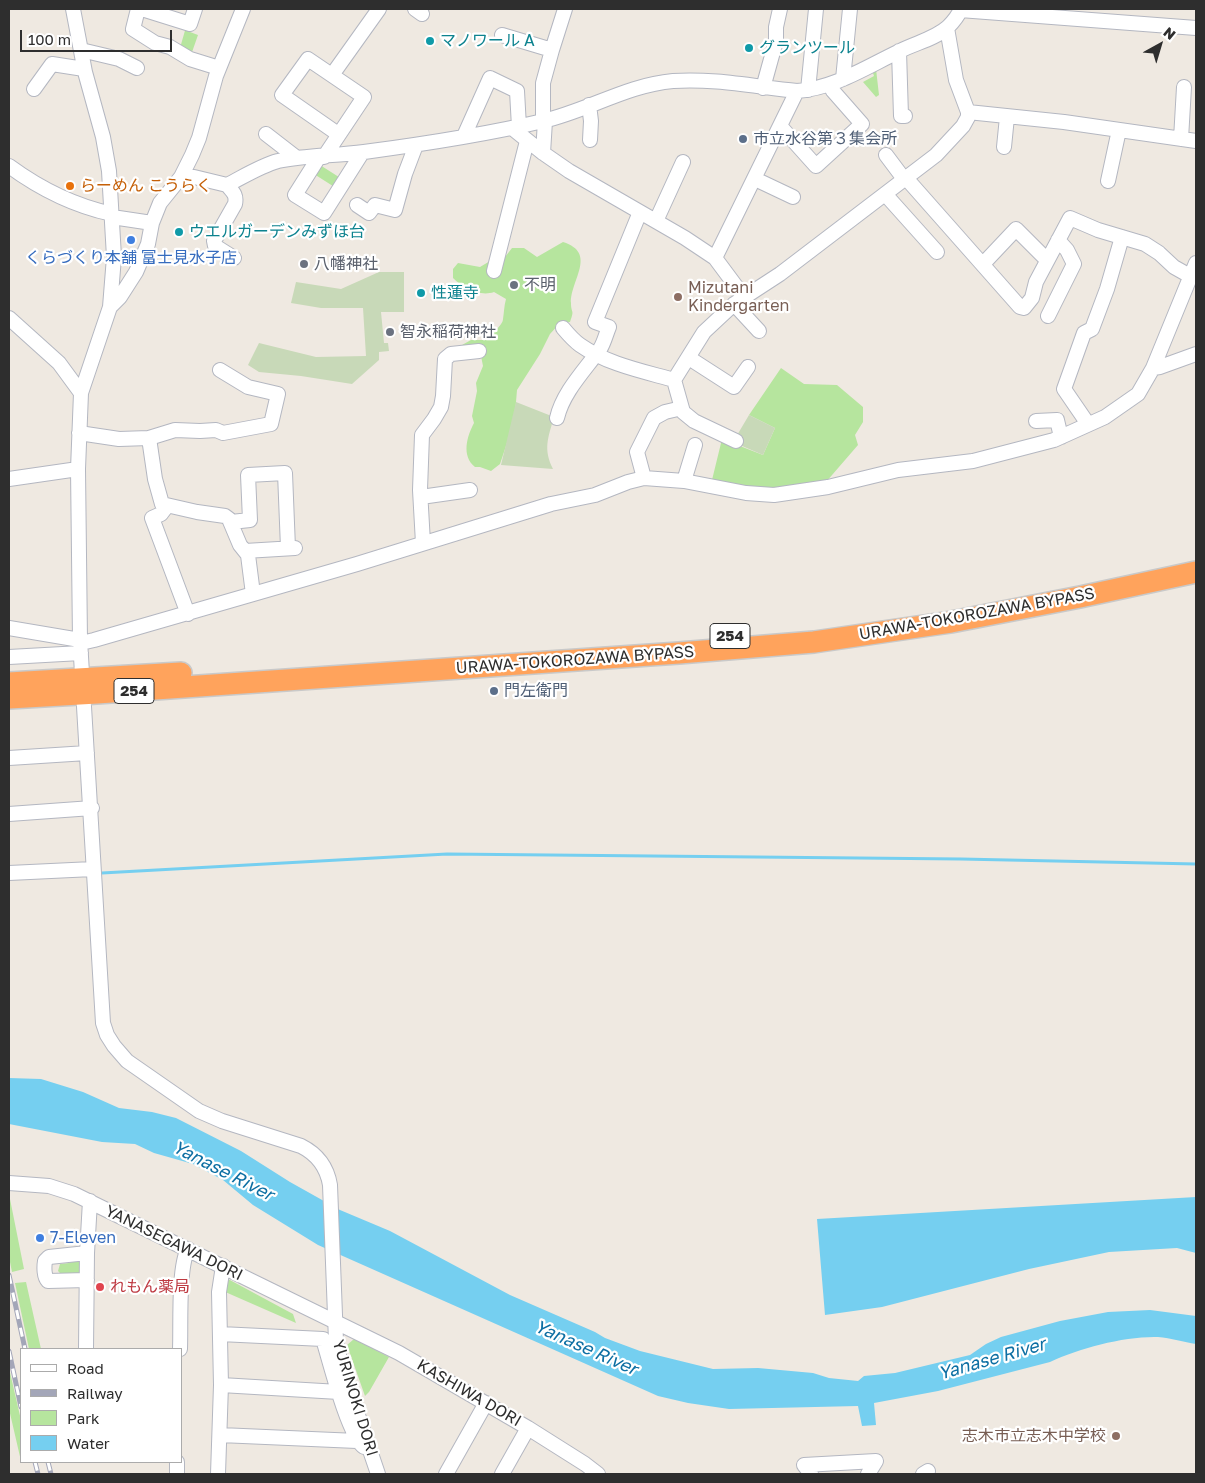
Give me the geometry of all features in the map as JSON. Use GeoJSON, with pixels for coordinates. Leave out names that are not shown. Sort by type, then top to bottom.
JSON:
{"type":"FeatureCollection","features":[{"type":"Feature","properties":{"kind":"highway","name":"URAWA-TOKOROZAWA BYPASS"},"geometry":{"type":"LineString","coordinates":[[9,698],[83,686],[779,631],[949,608],[1196,558]]}},
{"type":"Feature","properties":{"kind":"highway","name":"URAWA-TOKOROZAWA BYPASS"},"geometry":{"type":"LineString","coordinates":[[9,683],[83,686],[679,654],[814,642],[951,622],[1196,572]]}},
{"type":"Feature","properties":{"kind":"street"},"geometry":{"type":"LineString","coordinates":[[73,9],[84,69],[109,171],[114,257],[110,307]]}},
{"type":"Feature","properties":{"kind":"street"},"geometry":{"type":"LineString","coordinates":[[195,9],[190,24],[140,9],[133,29],[156,43],[170,47],[190,59],[219,68]]}},
{"type":"Feature","properties":{"kind":"street"},"geometry":{"type":"LineString","coordinates":[[110,307],[120,297],[136,272],[148,244],[152,223],[160,203],[181,177],[199,138],[219,68],[241,9]]}},
{"type":"Feature","properties":{"kind":"street"},"geometry":{"type":"LineString","coordinates":[[332,76],[380,9]]}},
{"type":"Feature","properties":{"kind":"street"},"geometry":{"type":"LineString","coordinates":[[543,153],[543,83],[566,9]]}},
{"type":"Feature","properties":{"kind":"street"},"geometry":{"type":"LineString","coordinates":[[763,88],[776,41],[776,27],[780,9]]}},
{"type":"Feature","properties":{"kind":"street"},"geometry":{"type":"LineString","coordinates":[[715,258],[781,127],[802,91],[816,9]]}},
{"type":"Feature","properties":{"kind":"street"},"geometry":{"type":"LineString","coordinates":[[843,79],[850,9]]}},
{"type":"Feature","properties":{"kind":"street"},"geometry":{"type":"LineString","coordinates":[[227,185],[257,169],[276,162],[297,158],[362,153],[516,127],[544,121],[637,89],[672,82],[706,80],[802,91],[830,85],[939,34],[954,22],[961,10],[1196,28]]}},
{"type":"Feature","properties":{"kind":"street"},"geometry":{"type":"LineString","coordinates":[[674,380],[707,329],[739,301],[780,274],[936,155],[963,126],[968,117],[968,112],[956,80],[947,28]]}},
{"type":"Feature","properties":{"kind":"street"},"geometry":{"type":"LineString","coordinates":[[502,35],[552,50]]}},
{"type":"Feature","properties":{"kind":"street"},"geometry":{"type":"LineString","coordinates":[[81,50],[119,59],[136,68]]}},
{"type":"Feature","properties":{"kind":"street"},"geometry":{"type":"LineString","coordinates":[[900,51],[902,116],[905,116]]}},
{"type":"Feature","properties":{"kind":"street"},"geometry":{"type":"LineString","coordinates":[[338,134],[282,95],[308,59],[364,98],[296,195],[324,213],[362,153]]}},
{"type":"Feature","properties":{"kind":"street"},"geometry":{"type":"LineString","coordinates":[[34,89],[52,64],[84,69]]}},
{"type":"Feature","properties":{"kind":"street"},"geometry":{"type":"LineString","coordinates":[[464,136],[490,78],[517,90],[516,127],[527,141],[569,171],[686,238],[715,258],[739,301],[759,331]]}},
{"type":"Feature","properties":{"kind":"street"},"geometry":{"type":"LineString","coordinates":[[781,127],[816,166],[862,124],[830,85]]}},
{"type":"Feature","properties":{"kind":"street"},"geometry":{"type":"LineString","coordinates":[[1181,139],[1184,87]]}},
{"type":"Feature","properties":{"kind":"street"},"geometry":{"type":"LineString","coordinates":[[589,105],[591,121],[590,140]]}},
{"type":"Feature","properties":{"kind":"street"},"geometry":{"type":"LineString","coordinates":[[968,112],[1196,141]]}},
{"type":"Feature","properties":{"kind":"street"},"geometry":{"type":"LineString","coordinates":[[1004,147],[1007,117]]}},
{"type":"Feature","properties":{"kind":"street"},"geometry":{"type":"LineString","coordinates":[[1108,181],[1119,130]]}},
{"type":"Feature","properties":{"kind":"street"},"geometry":{"type":"LineString","coordinates":[[266,134],[297,158]]}},
{"type":"Feature","properties":{"kind":"street"},"geometry":{"type":"LineString","coordinates":[[494,272],[527,141]]}},
{"type":"Feature","properties":{"kind":"street"},"geometry":{"type":"LineString","coordinates":[[357,205],[369,213],[375,204],[395,210],[405,174],[416,145]]}},
{"type":"Feature","properties":{"kind":"street"},"geometry":{"type":"LineString","coordinates":[[886,155],[1020,307],[1024,308],[1032,298],[1036,282],[1070,218],[1098,230],[1145,244],[1159,253],[1174,267],[1190,276]]}},
{"type":"Feature","properties":{"kind":"street"},"geometry":{"type":"LineString","coordinates":[[656,221],[683,162]]}},
{"type":"Feature","properties":{"kind":"street"},"geometry":{"type":"LineString","coordinates":[[9,166],[20,175],[62,197],[98,211],[152,223]]}},
{"type":"Feature","properties":{"kind":"street"},"geometry":{"type":"LineString","coordinates":[[181,177],[194,177],[227,185],[234,193],[236,198],[235,204],[214,241],[215,246],[234,258]]}},
{"type":"Feature","properties":{"kind":"street"},"geometry":{"type":"LineString","coordinates":[[755,179],[793,198]]}},
{"type":"Feature","properties":{"kind":"street"},"geometry":{"type":"LineString","coordinates":[[885,194],[937,252]]}},
{"type":"Feature","properties":{"kind":"street"},"geometry":{"type":"LineString","coordinates":[[557,418],[573,385],[601,347],[608,327],[595,322],[640,212]]}},
{"type":"Feature","properties":{"kind":"street"},"geometry":{"type":"LineString","coordinates":[[983,264],[1016,229],[1047,260]]}},
{"type":"Feature","properties":{"kind":"street"},"geometry":{"type":"LineString","coordinates":[[1088,424],[1064,389],[1084,333],[1092,328],[1098,313],[1122,237]]}},
{"type":"Feature","properties":{"kind":"street"},"geometry":{"type":"LineString","coordinates":[[1048,316],[1074,264],[1067,250],[1058,240]]}},
{"type":"Feature","properties":{"kind":"street"},"geometry":{"type":"LineString","coordinates":[[9,657],[81,645],[551,504],[595,495],[644,478],[684,481],[746,493],[774,495],[828,487],[898,470],[973,461],[1060,437],[1105,417],[1138,394],[1153,368],[1196,262]]}},
{"type":"Feature","properties":{"kind":"street","name":"YURINOKI DORI"},"geometry":{"type":"LineString","coordinates":[[110,307],[81,393],[78,469],[81,645],[92,808],[102,1012],[105,1030],[121,1056],[199,1111],[216,1119],[293,1142],[306,1148],[324,1166],[330,1190],[336,1342],[341,1365],[378,1474]]}},
{"type":"Feature","properties":{"kind":"street"},"geometry":{"type":"LineString","coordinates":[[9,318],[59,363],[81,393]]}},
{"type":"Feature","properties":{"kind":"street"},"geometry":{"type":"LineString","coordinates":[[563,328],[578,344],[595,354],[624,366],[674,380]]}},
{"type":"Feature","properties":{"kind":"street"},"geometry":{"type":"LineString","coordinates":[[423,543],[420,490],[422,434],[441,407],[445,359],[451,354],[479,351]]}},
{"type":"Feature","properties":{"kind":"street"},"geometry":{"type":"LineString","coordinates":[[1153,368],[1196,354]]}},
{"type":"Feature","properties":{"kind":"street"},"geometry":{"type":"LineString","coordinates":[[689,358],[734,387],[748,367]]}},
{"type":"Feature","properties":{"kind":"street"},"geometry":{"type":"LineString","coordinates":[[79,433],[119,439],[148,438],[175,430],[216,430],[223,433],[271,424],[278,394],[248,387],[220,370]]}},
{"type":"Feature","properties":{"kind":"street"},"geometry":{"type":"LineString","coordinates":[[674,380],[683,412],[694,420],[736,441]]}},
{"type":"Feature","properties":{"kind":"street"},"geometry":{"type":"LineString","coordinates":[[644,478],[637,452],[654,418],[665,412],[682,408]]}},
{"type":"Feature","properties":{"kind":"street"},"geometry":{"type":"LineString","coordinates":[[1036,421],[1057,420],[1060,437]]}},
{"type":"Feature","properties":{"kind":"street"},"geometry":{"type":"LineString","coordinates":[[148,438],[155,479],[162,504],[225,516],[230,522],[240,545],[248,555],[253,594]]}},
{"type":"Feature","properties":{"kind":"street"},"geometry":{"type":"LineString","coordinates":[[684,481],[695,445]]}},
{"type":"Feature","properties":{"kind":"street"},"geometry":{"type":"LineString","coordinates":[[9,479],[78,469]]}},
{"type":"Feature","properties":{"kind":"street"},"geometry":{"type":"LineString","coordinates":[[230,522],[250,520],[248,474],[285,473],[292,548],[245,551]]}},
{"type":"Feature","properties":{"kind":"street"},"geometry":{"type":"LineString","coordinates":[[421,497],[470,490]]}},
{"type":"Feature","properties":{"kind":"street"},"geometry":{"type":"LineString","coordinates":[[167,506],[161,514],[152,518],[188,614]]}},
{"type":"Feature","properties":{"kind":"street"},"geometry":{"type":"LineString","coordinates":[[9,628],[81,645]]}},
{"type":"Feature","properties":{"kind":"street"},"geometry":{"type":"LineString","coordinates":[[9,758],[87,752]]}},
{"type":"Feature","properties":{"kind":"street"},"geometry":{"type":"LineString","coordinates":[[9,814],[92,808]]}},
{"type":"Feature","properties":{"kind":"street"},"geometry":{"type":"LineString","coordinates":[[9,873],[94,869]]}},
{"type":"Feature","properties":{"kind":"street","name":"YANASEGAWA DORI"},"geometry":{"type":"LineString","coordinates":[[9,1183],[58,1188],[90,1201],[334,1322]]}},
{"type":"Feature","properties":{"kind":"street"},"geometry":{"type":"LineString","coordinates":[[86,1348],[87,1253],[90,1201]]}},
{"type":"Feature","properties":{"kind":"street"},"geometry":{"type":"LineString","coordinates":[[180,1348],[183,1257],[188,1249]]}},
{"type":"Feature","properties":{"kind":"street"},"geometry":{"type":"LineString","coordinates":[[87,1253],[49,1257],[44,1261],[48,1281],[87,1280]]}},
{"type":"Feature","properties":{"kind":"street"},"geometry":{"type":"LineString","coordinates":[[218,1474],[221,1385],[219,1292],[223,1266]]}},
{"type":"Feature","properties":{"kind":"street","name":"KASHIWA DORI"},"geometry":{"type":"LineString","coordinates":[[334,1322],[399,1353],[486,1403],[598,1474]]}},
{"type":"Feature","properties":{"kind":"street"},"geometry":{"type":"LineString","coordinates":[[220,1334],[323,1339],[339,1392],[357,1441],[362,1446],[370,1449]]}},
{"type":"Feature","properties":{"kind":"street"},"geometry":{"type":"LineString","coordinates":[[221,1385],[339,1392]]}},
{"type":"Feature","properties":{"kind":"street"},"geometry":{"type":"LineString","coordinates":[[446,1474],[486,1403]]}},
{"type":"Feature","properties":{"kind":"street"},"geometry":{"type":"LineString","coordinates":[[502,1474],[528,1428]]}},
{"type":"Feature","properties":{"kind":"street"},"geometry":{"type":"LineString","coordinates":[[220,1434],[357,1441]]}},
{"type":"Feature","properties":{"kind":"street"},"geometry":{"type":"LineString","coordinates":[[811,1474],[804,1465],[876,1461],[868,1474]]}},
{"type":"Feature","properties":{"kind":"green space"},"geometry":{"type":"Polygon","coordinates":[[[186,27],[191,28],[190,32],[198,35],[191,55],[180,48],[186,27]]]}},
{"type":"Feature","properties":{"kind":"green space"},"geometry":{"type":"Polygon","coordinates":[[[876,69],[879,95],[876,97],[863,82],[874,76],[872,70],[876,69]]]}},
{"type":"Feature","properties":{"kind":"green space"},"geometry":{"type":"Polygon","coordinates":[[[320,165],[342,179],[336,188],[314,174],[320,165]]]}},
{"type":"Feature","properties":{"kind":"green space"},"geometry":{"type":"Polygon","coordinates":[[[563,242],[573,247],[579,253],[581,260],[572,295],[573,313],[570,322],[560,323],[550,334],[540,354],[517,390],[515,414],[500,464],[491,471],[475,467],[468,457],[467,446],[469,434],[474,423],[472,416],[477,391],[476,383],[483,366],[481,356],[461,347],[471,340],[484,340],[498,327],[502,322],[506,299],[494,292],[483,293],[467,288],[453,278],[453,269],[458,263],[480,267],[490,261],[502,261],[512,248],[524,248],[537,257],[563,242]]]}},
{"type":"Feature","properties":{"kind":"green space"},"geometry":{"type":"Polygon","coordinates":[[[379,272],[404,272],[404,312],[381,312],[384,343],[388,343],[389,351],[379,352],[379,360],[352,384],[259,372],[248,365],[259,343],[316,357],[366,356],[363,308],[321,308],[291,303],[296,282],[341,289],[379,272]]]}},
{"type":"Feature","properties":{"kind":"green space"},"geometry":{"type":"Polygon","coordinates":[[[781,368],[804,384],[837,385],[863,407],[863,422],[855,435],[858,445],[826,482],[773,490],[742,487],[712,480],[722,439],[763,455],[775,428],[749,415],[781,368]]]}},
{"type":"Feature","properties":{"kind":"green space"},"geometry":{"type":"Polygon","coordinates":[[[516,402],[554,417],[548,437],[547,449],[553,469],[501,465],[516,402]]]}},
{"type":"Feature","properties":{"kind":"green space"},"geometry":{"type":"Polygon","coordinates":[[[749,415],[775,428],[763,455],[733,442],[749,415]]]}},
{"type":"Feature","properties":{"kind":"green space"},"geometry":{"type":"Polygon","coordinates":[[[9,1194],[24,1269],[12,1272],[9,1257],[9,1194]]]}},
{"type":"Feature","properties":{"kind":"green space"},"geometry":{"type":"Polygon","coordinates":[[[79,1260],[81,1263],[81,1274],[61,1274],[58,1271],[60,1264],[69,1263],[79,1260]]]}},
{"type":"Feature","properties":{"kind":"green space"},"geometry":{"type":"Polygon","coordinates":[[[228,1279],[293,1314],[296,1323],[223,1291],[223,1283],[228,1279]]]}},
{"type":"Feature","properties":{"kind":"green space"},"geometry":{"type":"Polygon","coordinates":[[[26,1282],[41,1348],[29,1348],[15,1283],[26,1282]]]}},
{"type":"Feature","properties":{"kind":"green space"},"geometry":{"type":"Polygon","coordinates":[[[354,1339],[389,1357],[365,1396],[347,1345],[354,1339]]]}},
{"type":"Feature","properties":{"kind":"green space"},"geometry":{"type":"Polygon","coordinates":[[[9,1368],[20,1416],[20,1457],[9,1409],[9,1368]]]}},
{"type":"Feature","properties":{"kind":"water","name":"Yanase River"},"geometry":{"type":"Polygon","coordinates":[[[9,1078],[41,1079],[83,1092],[119,1108],[152,1112],[176,1118],[241,1151],[290,1182],[340,1210],[390,1231],[510,1295],[605,1338],[640,1351],[713,1369],[758,1368],[813,1373],[829,1378],[858,1381],[864,1376],[895,1373],[970,1355],[1001,1337],[1060,1321],[1108,1312],[1150,1310],[1196,1316],[1196,1344],[1168,1338],[1145,1337],[1103,1344],[1050,1362],[938,1391],[874,1403],[876,1425],[862,1426],[858,1406],[729,1409],[688,1403],[658,1396],[318,1245],[253,1205],[223,1180],[193,1164],[154,1153],[135,1144],[102,1142],[9,1124],[9,1078]]]}},
{"type":"Feature","properties":{"kind":"water"},"geometry":{"type":"Polygon","coordinates":[[[1196,1197],[1196,1253],[1177,1248],[1109,1252],[1029,1269],[882,1307],[825,1315],[817,1219],[1196,1197]]]}},
{"type":"Feature","properties":{"kind":"waterway"},"geometry":{"type":"LineString","coordinates":[[102,873],[447,854],[961,859],[1196,864]]}},
{"type":"Feature","properties":{"kind":"railway"},"geometry":{"type":"LineString","coordinates":[[9,1275],[25,1348]]}},
{"type":"Feature","properties":{"kind":"railway"},"geometry":{"type":"LineString","coordinates":[[9,1351],[20,1402]]}},
{"type":"Feature","properties":{"kind":"railway"},"geometry":{"type":"LineString","coordinates":[[35,1463],[38,1474]]}},
{"type":"Feature","properties":{"kind":"railway"},"geometry":{"type":"LineString","coordinates":[[48,1463],[51,1474]]}},
{"type":"Feature","properties":{"kind":"place","name":"マノワール A"},"geometry":{"type":"Point","coordinates":[430,41]}},
{"type":"Feature","properties":{"kind":"place","name":"グランツール"},"geometry":{"type":"Point","coordinates":[749,48]}},
{"type":"Feature","properties":{"kind":"place","name":"市立水谷第３集会所"},"geometry":{"type":"Point","coordinates":[743,139]}},
{"type":"Feature","properties":{"kind":"place","name":"らーめん こうらく"},"geometry":{"type":"Point","coordinates":[70,186]}},
{"type":"Feature","properties":{"kind":"place","name":"ウエルガーデンみずほ台"},"geometry":{"type":"Point","coordinates":[179,232]}},
{"type":"Feature","properties":{"kind":"place","name":"くらづくり本舗 富士見水子店"},"geometry":{"type":"Point","coordinates":[131,240]}},
{"type":"Feature","properties":{"kind":"place","name":"八幡神社"},"geometry":{"type":"Point","coordinates":[304,264]}},
{"type":"Feature","properties":{"kind":"place","name":"不明"},"geometry":{"type":"Point","coordinates":[514,285]}},
{"type":"Feature","properties":{"kind":"place","name":"性蓮寺"},"geometry":{"type":"Point","coordinates":[421,293]}},
{"type":"Feature","properties":{"kind":"place","name":"Mizutani Kindergarten"},"geometry":{"type":"Point","coordinates":[678,297]}},
{"type":"Feature","properties":{"kind":"place","name":"智永稲荷神社"},"geometry":{"type":"Point","coordinates":[390,332]}},
{"type":"Feature","properties":{"kind":"place","name":"門左衛門"},"geometry":{"type":"Point","coordinates":[494,691]}},
{"type":"Feature","properties":{"kind":"place","name":"7-Eleven"},"geometry":{"type":"Point","coordinates":[40,1238]}},
{"type":"Feature","properties":{"kind":"place","name":"れもん薬局"},"geometry":{"type":"Point","coordinates":[100,1287]}},
{"type":"Feature","properties":{"kind":"place","name":"志木市立志木中学校"},"geometry":{"type":"Point","coordinates":[1116,1436]}}]}
